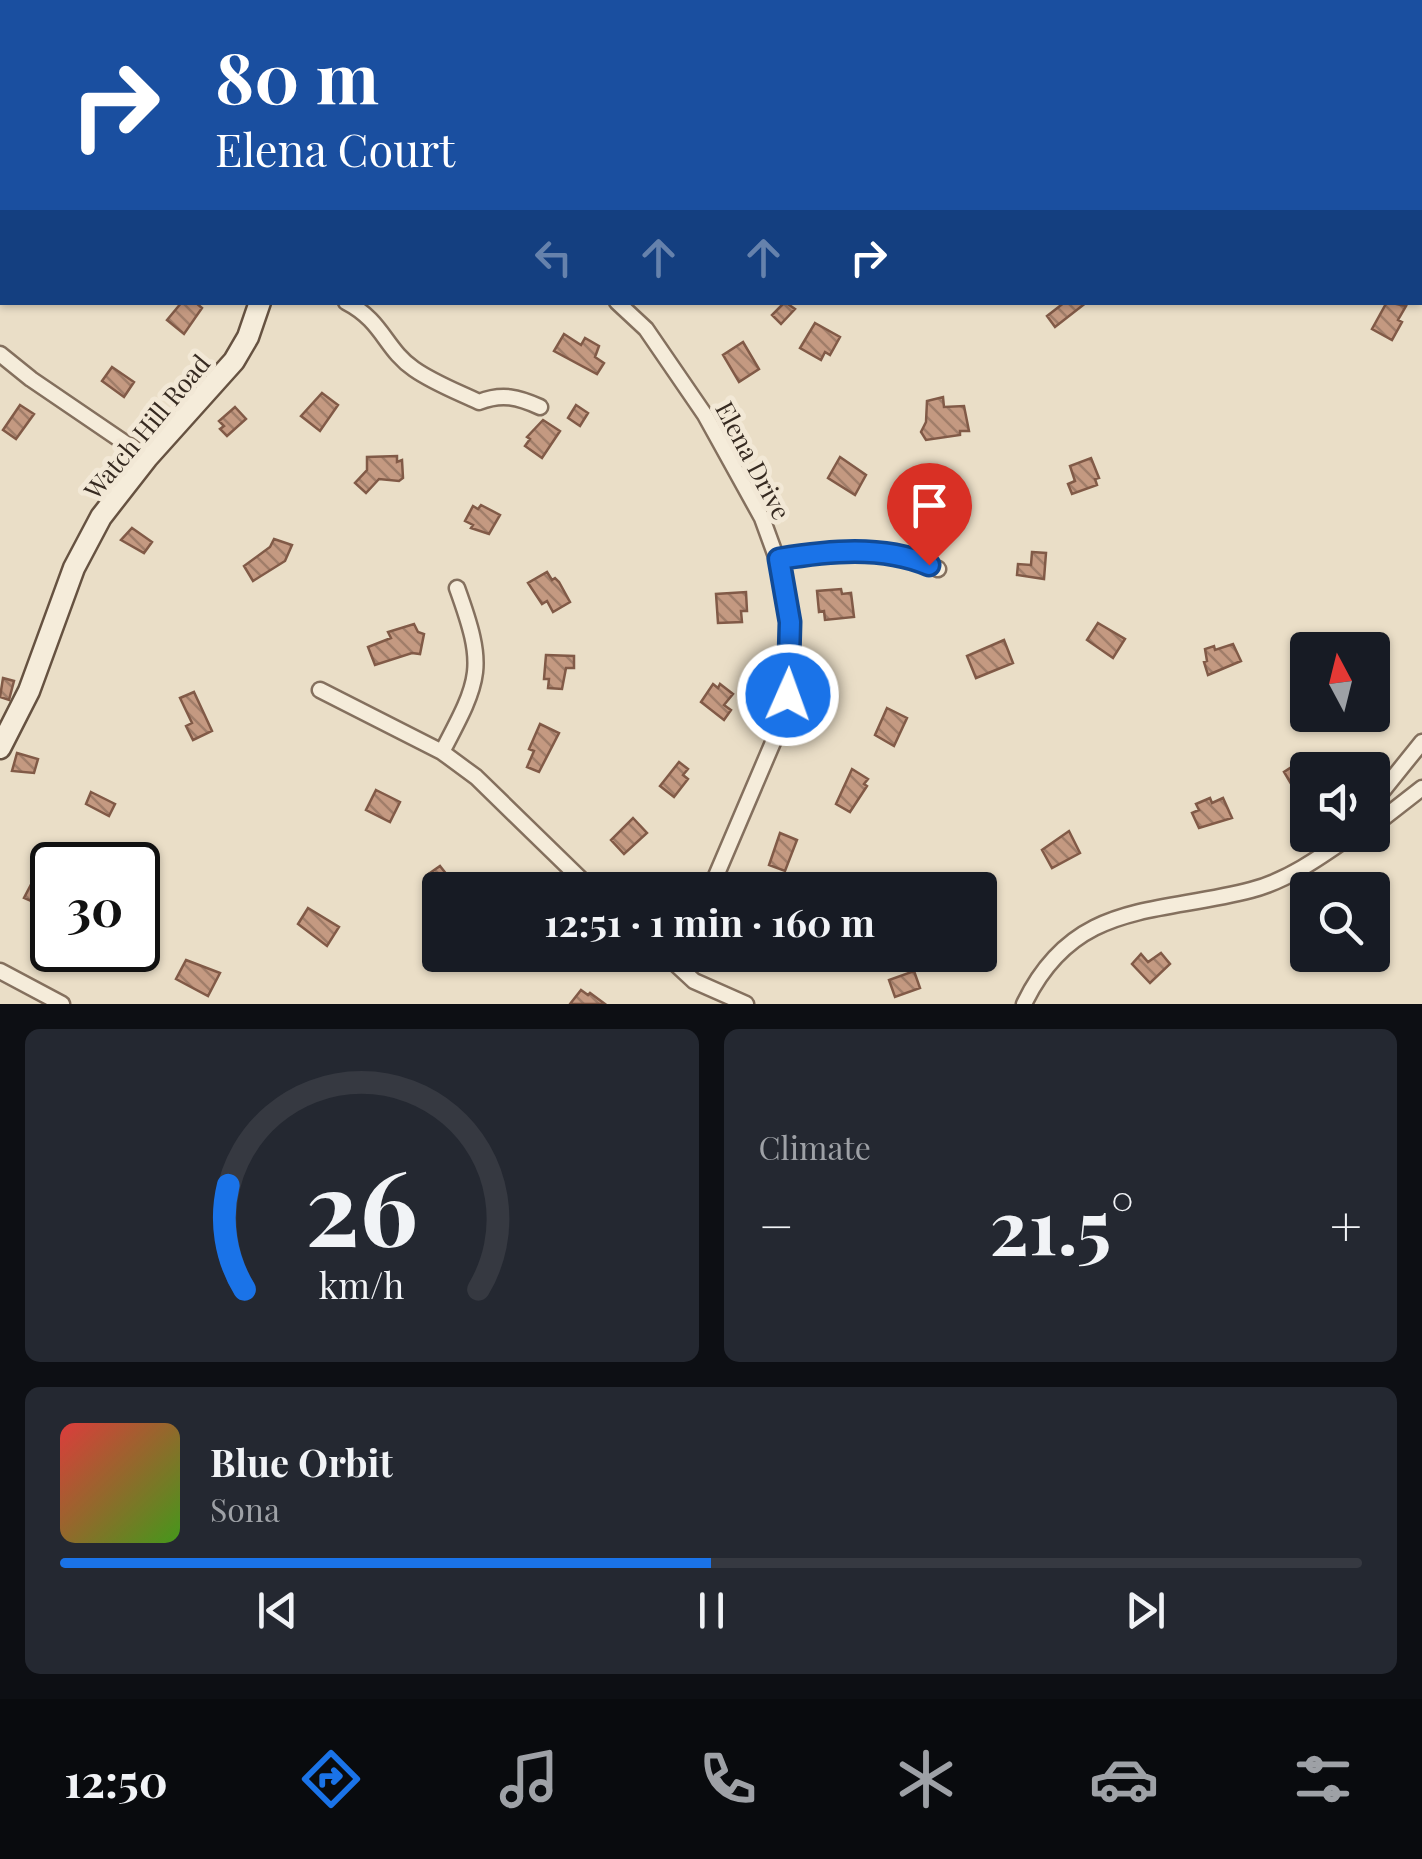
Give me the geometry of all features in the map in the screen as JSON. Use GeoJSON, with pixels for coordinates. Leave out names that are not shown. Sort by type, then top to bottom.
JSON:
{"type":"FeatureCollection","features":[{"type":"Feature","properties":{"kind":"street","name":"Watch Hill Road"},"geometry":{"type":"LineString","coordinates":[[0,748],[29,692],[74,568],[101,516],[234,361],[248,337],[259,305]]}},
{"type":"Feature","properties":{"kind":"street"},"geometry":{"type":"LineString","coordinates":[[350,305],[373,320],[396,353],[413,369],[479,402],[495,396],[520,397],[540,407]]}},
{"type":"Feature","properties":{"kind":"street","name":"Elena Drive"},"geometry":{"type":"LineString","coordinates":[[620,305],[646,329],[705,416],[762,518],[779,559],[790,622],[788,695],[774,740],[718,872]]}},
{"type":"Feature","properties":{"kind":"street"},"geometry":{"type":"LineString","coordinates":[[0,354],[147,458]]}},
{"type":"Feature","properties":{"kind":"street"},"geometry":{"type":"LineString","coordinates":[[779,559],[822,552],[876,552],[914,558],[938,569]]}},
{"type":"Feature","properties":{"kind":"street"},"geometry":{"type":"LineString","coordinates":[[442,752],[472,695],[477,666],[476,645],[457,588]]}},
{"type":"Feature","properties":{"kind":"street"},"geometry":{"type":"LineString","coordinates":[[320,690],[442,752],[476,777],[574,872]]}},
{"type":"Feature","properties":{"kind":"street"},"geometry":{"type":"LineString","coordinates":[[1390,782],[1422,742]]}},
{"type":"Feature","properties":{"kind":"street"},"geometry":{"type":"LineString","coordinates":[[1390,813],[1422,788]]}},
{"type":"Feature","properties":{"kind":"street"},"geometry":{"type":"LineString","coordinates":[[1024,1004],[1039,973],[1072,939],[1117,917],[1255,889],[1328,852]]}},
{"type":"Feature","properties":{"kind":"street"},"geometry":{"type":"LineString","coordinates":[[0,971],[62,1004]]}},
{"type":"Feature","properties":{"kind":"street"},"geometry":{"type":"LineString","coordinates":[[685,972],[694,981],[746,1004]]}},
{"type":"Feature","properties":{"kind":"building"},"geometry":{"type":"Polygon","coordinates":[[[180,305],[202,308],[184,334],[167,320],[180,305]]]}},
{"type":"Feature","properties":{"kind":"building"},"geometry":{"type":"Polygon","coordinates":[[[782,305],[795,309],[781,324],[772,315],[782,305]]]}},
{"type":"Feature","properties":{"kind":"building"},"geometry":{"type":"Polygon","coordinates":[[[1061,305],[1083,305],[1055,327],[1047,316],[1061,305]]]}},
{"type":"Feature","properties":{"kind":"building"},"geometry":{"type":"Polygon","coordinates":[[[1385,305],[1406,306],[1392,340],[1372,329],[1385,305]]]}},
{"type":"Feature","properties":{"kind":"building"},"geometry":{"type":"Polygon","coordinates":[[[815,323],[840,337],[830,355],[825,352],[821,360],[800,348],[815,323]]]}},
{"type":"Feature","properties":{"kind":"building"},"geometry":{"type":"Polygon","coordinates":[[[564,334],[581,345],[585,338],[599,346],[595,357],[604,363],[597,374],[554,351],[564,334]]]}},
{"type":"Feature","properties":{"kind":"building"},"geometry":{"type":"Polygon","coordinates":[[[743,342],[759,369],[739,382],[723,355],[743,342]]]}},
{"type":"Feature","properties":{"kind":"building"},"geometry":{"type":"Polygon","coordinates":[[[112,367],[134,382],[124,397],[102,381],[112,367]]]}},
{"type":"Feature","properties":{"kind":"building"},"geometry":{"type":"Polygon","coordinates":[[[322,393],[338,405],[320,431],[301,416],[322,393]]]}},
{"type":"Feature","properties":{"kind":"building"},"geometry":{"type":"Polygon","coordinates":[[[943,397],[944,407],[964,406],[969,431],[926,440],[921,432],[926,422],[927,401],[943,397]]]}},
{"type":"Feature","properties":{"kind":"building"},"geometry":{"type":"Polygon","coordinates":[[[20,405],[34,414],[16,439],[3,430],[20,405]]]}},
{"type":"Feature","properties":{"kind":"building"},"geometry":{"type":"Polygon","coordinates":[[[576,405],[588,413],[580,426],[568,418],[576,405]]]}},
{"type":"Feature","properties":{"kind":"building"},"geometry":{"type":"Polygon","coordinates":[[[235,407],[246,419],[227,436],[219,421],[235,407]]]}},
{"type":"Feature","properties":{"kind":"building"},"geometry":{"type":"Polygon","coordinates":[[[543,420],[560,431],[542,458],[525,446],[530,439],[527,437],[543,420]]]}},
{"type":"Feature","properties":{"kind":"building"},"geometry":{"type":"Polygon","coordinates":[[[397,456],[397,462],[402,460],[403,478],[399,481],[379,479],[366,493],[355,483],[367,470],[367,457],[397,456]]]}},
{"type":"Feature","properties":{"kind":"building"},"geometry":{"type":"Polygon","coordinates":[[[840,457],[866,475],[855,495],[828,478],[840,457]]]}},
{"type":"Feature","properties":{"kind":"building"},"geometry":{"type":"Polygon","coordinates":[[[1091,458],[1099,478],[1095,479],[1097,485],[1072,494],[1068,484],[1075,481],[1070,466],[1091,458]]]}},
{"type":"Feature","properties":{"kind":"building"},"geometry":{"type":"Polygon","coordinates":[[[481,505],[500,515],[489,534],[471,528],[473,525],[465,521],[473,506],[478,509],[481,505]]]}},
{"type":"Feature","properties":{"kind":"building"},"geometry":{"type":"Polygon","coordinates":[[[132,528],[152,542],[144,553],[121,540],[132,528]]]}},
{"type":"Feature","properties":{"kind":"building"},"geometry":{"type":"Polygon","coordinates":[[[274,539],[292,545],[285,561],[253,581],[244,566],[270,547],[274,539]]]}},
{"type":"Feature","properties":{"kind":"building"},"geometry":{"type":"Polygon","coordinates":[[[1032,552],[1046,553],[1044,579],[1017,575],[1018,564],[1031,565],[1032,552]]]}},
{"type":"Feature","properties":{"kind":"building"},"geometry":{"type":"Polygon","coordinates":[[[547,572],[559,582],[570,602],[553,612],[547,601],[542,604],[528,583],[547,572]]]}},
{"type":"Feature","properties":{"kind":"building"},"geometry":{"type":"Polygon","coordinates":[[[841,589],[842,594],[851,593],[854,617],[825,620],[824,611],[819,612],[817,591],[841,589]]]}},
{"type":"Feature","properties":{"kind":"building"},"geometry":{"type":"Polygon","coordinates":[[[746,592],[747,611],[741,611],[742,622],[718,623],[716,594],[746,592]]]}},
{"type":"Feature","properties":{"kind":"building"},"geometry":{"type":"Polygon","coordinates":[[[1098,623],[1125,639],[1113,658],[1087,640],[1098,623]]]}},
{"type":"Feature","properties":{"kind":"building"},"geometry":{"type":"Polygon","coordinates":[[[414,624],[424,634],[420,654],[375,665],[368,647],[391,638],[388,632],[414,624]]]}},
{"type":"Feature","properties":{"kind":"building"},"geometry":{"type":"Polygon","coordinates":[[[1004,640],[1013,663],[976,678],[967,656],[1004,640]]]}},
{"type":"Feature","properties":{"kind":"building"},"geometry":{"type":"Polygon","coordinates":[[[1233,644],[1241,661],[1208,675],[1205,649],[1233,644]]]}},
{"type":"Feature","properties":{"kind":"building"},"geometry":{"type":"Polygon","coordinates":[[[546,655],[574,656],[574,668],[566,668],[562,689],[548,688],[549,679],[544,679],[546,655]]]}},
{"type":"Feature","properties":{"kind":"building"},"geometry":{"type":"Polygon","coordinates":[[[3,678],[14,681],[9,700],[0,697],[3,678]]]}},
{"type":"Feature","properties":{"kind":"building"},"geometry":{"type":"Polygon","coordinates":[[[713,684],[718,688],[720,684],[733,694],[724,705],[731,710],[724,720],[701,702],[713,684]]]}},
{"type":"Feature","properties":{"kind":"building"},"geometry":{"type":"Polygon","coordinates":[[[194,692],[212,731],[193,740],[186,726],[192,723],[180,698],[194,692]]]}},
{"type":"Feature","properties":{"kind":"building"},"geometry":{"type":"Polygon","coordinates":[[[887,708],[907,718],[894,746],[875,735],[887,708]]]}},
{"type":"Feature","properties":{"kind":"building"},"geometry":{"type":"Polygon","coordinates":[[[540,724],[559,733],[539,772],[527,767],[534,751],[529,749],[540,724]]]}},
{"type":"Feature","properties":{"kind":"building"},"geometry":{"type":"Polygon","coordinates":[[[17,753],[38,759],[34,773],[12,771],[17,753]]]}},
{"type":"Feature","properties":{"kind":"building"},"geometry":{"type":"Polygon","coordinates":[[[679,762],[688,769],[683,775],[688,779],[674,797],[660,786],[679,762]]]}},
{"type":"Feature","properties":{"kind":"building"},"geometry":{"type":"Polygon","coordinates":[[[852,769],[868,779],[850,812],[836,804],[852,769]]]}},
{"type":"Feature","properties":{"kind":"building"},"geometry":{"type":"Polygon","coordinates":[[[376,790],[400,802],[390,822],[366,810],[376,790]]]}},
{"type":"Feature","properties":{"kind":"building"},"geometry":{"type":"Polygon","coordinates":[[[91,792],[115,804],[109,816],[86,804],[91,792]]]}},
{"type":"Feature","properties":{"kind":"building"},"geometry":{"type":"Polygon","coordinates":[[[1210,798],[1212,803],[1223,798],[1232,818],[1199,828],[1192,813],[1199,810],[1196,804],[1210,798]]]}},
{"type":"Feature","properties":{"kind":"building"},"geometry":{"type":"Polygon","coordinates":[[[633,818],[647,833],[624,854],[611,840],[633,818]]]}},
{"type":"Feature","properties":{"kind":"building"},"geometry":{"type":"Polygon","coordinates":[[[1069,831],[1080,853],[1052,868],[1042,850],[1069,831]]]}},
{"type":"Feature","properties":{"kind":"building"},"geometry":{"type":"Polygon","coordinates":[[[780,833],[797,840],[785,871],[769,865],[780,833]]]}},
{"type":"Feature","properties":{"kind":"building"},"geometry":{"type":"Polygon","coordinates":[[[308,908],[339,927],[327,946],[298,924],[308,908]]]}},
{"type":"Feature","properties":{"kind":"building"},"geometry":{"type":"Polygon","coordinates":[[[1161,953],[1170,964],[1150,983],[1132,964],[1141,954],[1148,962],[1161,953]]]}},
{"type":"Feature","properties":{"kind":"building"},"geometry":{"type":"Polygon","coordinates":[[[186,960],[220,973],[208,996],[176,979],[186,960]]]}},
{"type":"Feature","properties":{"kind":"building"},"geometry":{"type":"Polygon","coordinates":[[[914,972],[920,988],[895,997],[889,980],[914,972]]]}},
{"type":"Feature","properties":{"kind":"building"},"geometry":{"type":"Polygon","coordinates":[[[581,990],[590,993],[605,1004],[570,1004],[581,990]]]}},
{"type":"Feature","properties":{"kind":"route"},"geometry":{"type":"LineString","coordinates":[[788,695],[790,622],[779,559],[822,552],[876,552],[914,558],[929,565]]}}]}
